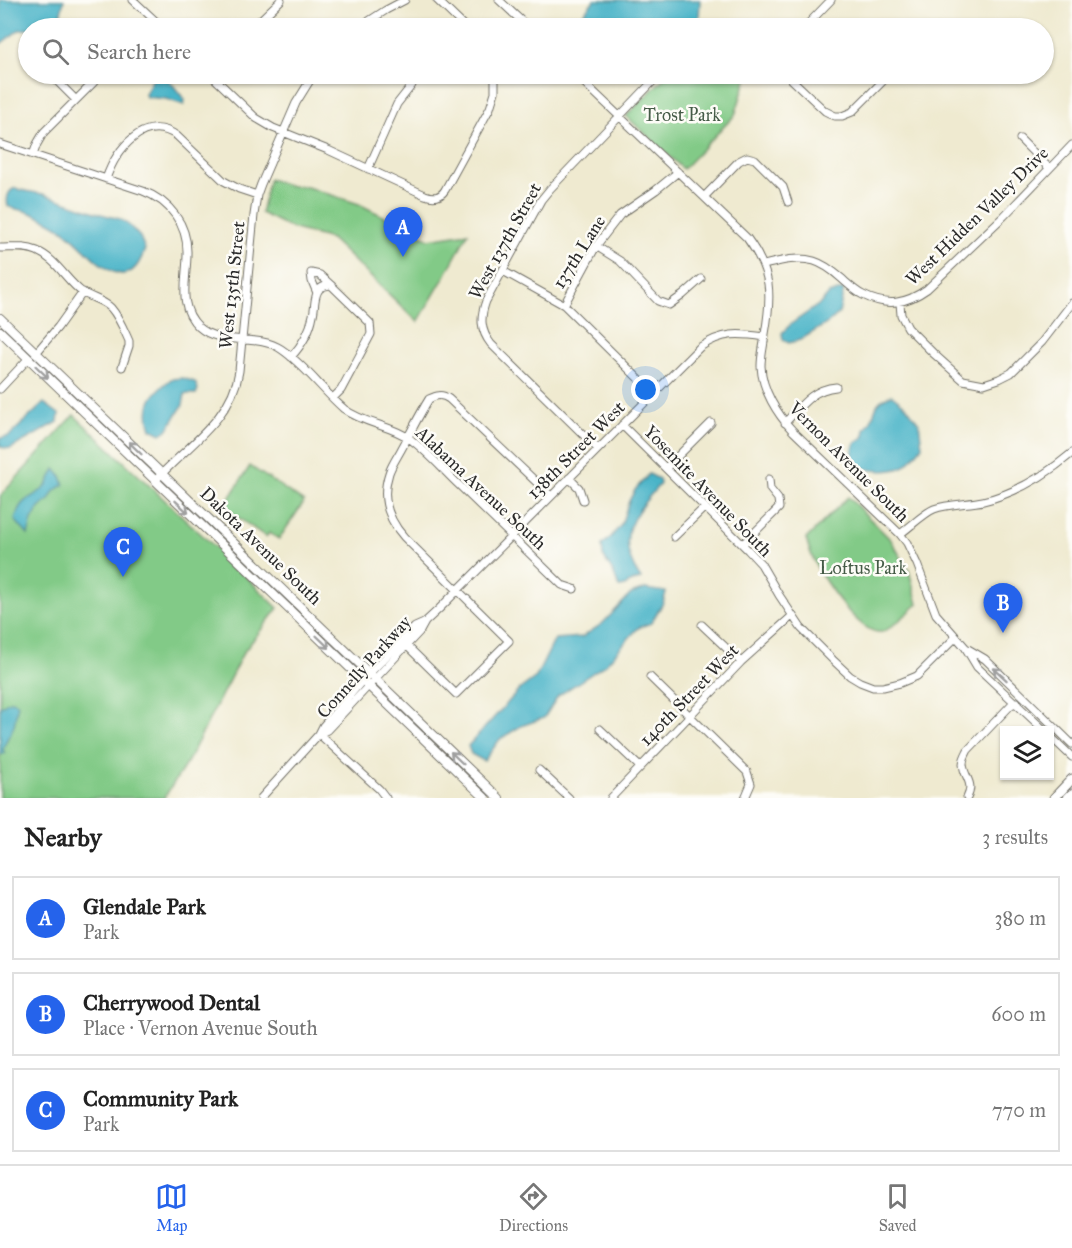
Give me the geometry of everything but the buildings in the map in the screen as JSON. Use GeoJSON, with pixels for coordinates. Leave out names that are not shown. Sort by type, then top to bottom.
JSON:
{"type":"FeatureCollection","features":[{"type":"Feature","properties":{"kind":"highway"},"geometry":{"type":"LineString","coordinates":[[1054,798],[1072,779]]}},
{"type":"Feature","properties":{"kind":"highway"},"geometry":{"type":"LineString","coordinates":[[1068,798],[1072,794]]}},
{"type":"Feature","properties":{"kind":"main road","name":"Dakota Avenue South"},"geometry":{"type":"LineString","coordinates":[[0,318],[162,474],[485,798]]}},
{"type":"Feature","properties":{"kind":"main road","name":"Dakota Avenue South"},"geometry":{"type":"LineString","coordinates":[[0,331],[155,481],[500,798]]}},
{"type":"Feature","properties":{"kind":"street"},"geometry":{"type":"LineString","coordinates":[[133,0],[152,18]]}},
{"type":"Feature","properties":{"kind":"street"},"geometry":{"type":"LineString","coordinates":[[262,18],[281,0]]}},
{"type":"Feature","properties":{"kind":"street"},"geometry":{"type":"LineString","coordinates":[[372,18],[405,0]]}},
{"type":"Feature","properties":{"kind":"street"},"geometry":{"type":"LineString","coordinates":[[437,0],[456,18]]}},
{"type":"Feature","properties":{"kind":"street"},"geometry":{"type":"LineString","coordinates":[[499,0],[518,18]]}},
{"type":"Feature","properties":{"kind":"street"},"geometry":{"type":"LineString","coordinates":[[814,18],[831,1]]}},
{"type":"Feature","properties":{"kind":"street"},"geometry":{"type":"LineString","coordinates":[[60,84],[76,100]]}},
{"type":"Feature","properties":{"kind":"street"},"geometry":{"type":"LineString","coordinates":[[33,154],[44,132],[92,84]]}},
{"type":"Feature","properties":{"kind":"street"},"geometry":{"type":"LineString","coordinates":[[220,84],[256,118],[283,133],[328,150],[425,195],[434,197],[446,190],[490,108],[495,84]]}},
{"type":"Feature","properties":{"kind":"street","name":"West 135th Street"},"geometry":{"type":"LineString","coordinates":[[155,481],[211,425],[228,406],[234,393],[238,379],[257,195],[296,103],[308,84]]}},
{"type":"Feature","properties":{"kind":"street","name":"Vernon Avenue South"},"geometry":{"type":"LineString","coordinates":[[585,84],[747,238],[757,252],[764,266],[769,288],[769,308],[761,368],[768,396],[785,423],[900,534],[917,564],[936,614],[964,647],[977,667],[1040,726]]}},
{"type":"Feature","properties":{"kind":"street","name":"West 137th Street"},"geometry":{"type":"LineString","coordinates":[[598,449],[490,344],[483,332],[482,314],[486,301],[550,189],[650,84]]}},
{"type":"Feature","properties":{"kind":"street"},"geometry":{"type":"LineString","coordinates":[[797,84],[825,111],[835,116],[852,112],[880,84]]}},
{"type":"Feature","properties":{"kind":"street"},"geometry":{"type":"LineString","coordinates":[[368,169],[397,104],[412,85]]}},
{"type":"Feature","properties":{"kind":"street"},"geometry":{"type":"LineString","coordinates":[[106,179],[114,159],[136,135],[149,130],[164,130],[177,136],[224,181],[257,195]]}},
{"type":"Feature","properties":{"kind":"street"},"geometry":{"type":"LineString","coordinates":[[1020,139],[1050,168]]}},
{"type":"Feature","properties":{"kind":"street","name":"Alabama Avenue South"},"geometry":{"type":"LineString","coordinates":[[0,144],[151,194],[165,203],[182,225],[188,251],[184,299],[189,314],[198,326],[212,335],[271,344],[291,357],[345,409],[357,417],[408,437],[562,585],[574,590]]}},
{"type":"Feature","properties":{"kind":"street","name":"West Hidden Valley Drive"},"geometry":{"type":"LineString","coordinates":[[900,303],[916,297],[927,289],[1004,216],[1072,145]]}},
{"type":"Feature","properties":{"kind":"street"},"geometry":{"type":"LineString","coordinates":[[704,197],[739,161],[747,157],[755,159],[783,187],[788,202]]}},
{"type":"Feature","properties":{"kind":"street","name":"137th Lane"},"geometry":{"type":"LineString","coordinates":[[564,305],[597,246],[620,214],[678,172]]}},
{"type":"Feature","properties":{"kind":"street"},"geometry":{"type":"LineString","coordinates":[[597,246],[620,261],[658,301],[669,305],[683,296],[701,279]]}},
{"type":"Feature","properties":{"kind":"street"},"geometry":{"type":"LineString","coordinates":[[0,248],[25,248],[38,252],[49,259],[83,292],[106,304],[116,315],[129,341],[122,368]]}},
{"type":"Feature","properties":{"kind":"street"},"geometry":{"type":"LineString","coordinates":[[764,266],[790,259],[814,261],[828,267],[861,295],[881,302],[900,303],[901,315],[908,328],[963,380],[984,384],[999,380],[1011,373],[1042,342],[1072,303]]}},
{"type":"Feature","properties":{"kind":"street"},"geometry":{"type":"LineString","coordinates":[[503,271],[564,305],[653,393]]}},
{"type":"Feature","properties":{"kind":"street"},"geometry":{"type":"LineString","coordinates":[[320,290],[312,281],[311,273],[320,275],[370,322],[371,334],[341,390],[333,398]]}},
{"type":"Feature","properties":{"kind":"street"},"geometry":{"type":"LineString","coordinates":[[291,357],[302,345],[309,331],[320,290],[331,285]]}},
{"type":"Feature","properties":{"kind":"street"},"geometry":{"type":"LineString","coordinates":[[36,353],[83,292]]}},
{"type":"Feature","properties":{"kind":"street","name":"138th Street West"},"geometry":{"type":"LineString","coordinates":[[426,622],[700,347],[712,340],[733,334],[765,337]]}},
{"type":"Feature","properties":{"kind":"street"},"geometry":{"type":"LineString","coordinates":[[0,389],[28,359]]}},
{"type":"Feature","properties":{"kind":"street"},"geometry":{"type":"LineString","coordinates":[[785,423],[812,395],[825,388],[837,387]]}},
{"type":"Feature","properties":{"kind":"street"},"geometry":{"type":"LineString","coordinates":[[404,643],[456,694],[509,641],[404,537],[389,516],[385,488],[389,470],[429,399],[442,395],[449,399],[551,496]]}},
{"type":"Feature","properties":{"kind":"street"},"geometry":{"type":"LineString","coordinates":[[666,468],[711,423]]}},
{"type":"Feature","properties":{"kind":"street","name":"Yosemite Avenue South"},"geometry":{"type":"LineString","coordinates":[[622,425],[743,544],[761,564],[792,616],[811,639],[850,676],[873,687],[900,683],[917,676],[956,637]]}},
{"type":"Feature","properties":{"kind":"street"},"geometry":{"type":"LineString","coordinates":[[900,534],[933,510],[1004,495],[1054,469],[1072,453]]}},
{"type":"Feature","properties":{"kind":"street"},"geometry":{"type":"LineString","coordinates":[[569,478],[579,488],[583,500]]}},
{"type":"Feature","properties":{"kind":"street"},"geometry":{"type":"LineString","coordinates":[[743,544],[779,508],[778,499],[770,489],[769,479]]}},
{"type":"Feature","properties":{"kind":"street"},"geometry":{"type":"LineString","coordinates":[[674,537],[705,507]]}},
{"type":"Feature","properties":{"kind":"street","name":"140th Street West"},"geometry":{"type":"LineString","coordinates":[[611,798],[741,662],[792,616]]}},
{"type":"Feature","properties":{"kind":"street","name":"Connelly Parkway"},"geometry":{"type":"LineString","coordinates":[[261,798],[319,734],[323,726],[404,643],[420,631],[426,622]]}},
{"type":"Feature","properties":{"kind":"street"},"geometry":{"type":"LineString","coordinates":[[702,625],[741,662]]}},
{"type":"Feature","properties":{"kind":"street","name":"Vernon Avenue South"},"geometry":{"type":"LineString","coordinates":[[964,647],[984,660],[1072,744]]}},
{"type":"Feature","properties":{"kind":"street"},"geometry":{"type":"LineString","coordinates":[[650,677],[747,772],[751,784],[745,798]]}},
{"type":"Feature","properties":{"kind":"street"},"geometry":{"type":"LineString","coordinates":[[967,798],[970,786],[963,764],[968,750],[1011,705],[1023,696]]}},
{"type":"Feature","properties":{"kind":"street"},"geometry":{"type":"LineString","coordinates":[[600,729],[640,767]]}},
{"type":"Feature","properties":{"kind":"street"},"geometry":{"type":"LineString","coordinates":[[319,734],[380,789],[386,798]]}},
{"type":"Feature","properties":{"kind":"street"},"geometry":{"type":"LineString","coordinates":[[1054,740],[1072,758]]}},
{"type":"Feature","properties":{"kind":"street"},"geometry":{"type":"LineString","coordinates":[[539,770],[570,798]]}},
{"type":"Feature","properties":{"kind":"green space","name":"Trost Park"},"geometry":{"type":"Polygon","coordinates":[[[658,84],[745,84],[735,115],[683,169],[626,116],[658,84]]]}},
{"type":"Feature","properties":{"kind":"green space"},"geometry":{"type":"Polygon","coordinates":[[[269,179],[290,186],[304,186],[359,204],[429,239],[468,233],[418,322],[331,239],[291,228],[261,213],[269,179]]]}},
{"type":"Feature","properties":{"kind":"green space"},"geometry":{"type":"Polygon","coordinates":[[[74,415],[278,608],[243,653],[188,761],[164,798],[0,798],[0,496],[74,415]]]}},
{"type":"Feature","properties":{"kind":"green space"},"geometry":{"type":"Polygon","coordinates":[[[250,466],[304,502],[279,539],[269,533],[266,537],[223,507],[250,466]]]}},
{"type":"Feature","properties":{"kind":"green space","name":"Loftus Park"},"geometry":{"type":"Polygon","coordinates":[[[848,497],[891,540],[909,571],[918,604],[882,632],[873,631],[863,625],[843,605],[818,569],[806,539],[848,497]]]}},
{"type":"Feature","properties":{"kind":"water"},"geometry":{"type":"Polygon","coordinates":[[[0,0],[64,0],[61,17],[18,18],[18,31],[0,44],[0,0]]]}},
{"type":"Feature","properties":{"kind":"water"},"geometry":{"type":"Polygon","coordinates":[[[594,0],[700,0],[699,18],[580,18],[594,0]]]}},
{"type":"Feature","properties":{"kind":"water"},"geometry":{"type":"Polygon","coordinates":[[[150,84],[172,84],[185,100],[184,105],[166,99],[146,97],[145,94],[150,84]]]}},
{"type":"Feature","properties":{"kind":"water"},"geometry":{"type":"Polygon","coordinates":[[[16,188],[43,194],[120,219],[140,237],[145,249],[137,266],[127,273],[116,273],[92,257],[59,227],[34,214],[8,206],[8,195],[16,188]]]}},
{"type":"Feature","properties":{"kind":"water"},"geometry":{"type":"Polygon","coordinates":[[[844,289],[839,313],[828,323],[800,340],[789,343],[783,340],[782,333],[791,324],[821,303],[829,294],[844,289]]]}},
{"type":"Feature","properties":{"kind":"water"},"geometry":{"type":"Polygon","coordinates":[[[183,378],[195,382],[198,389],[196,394],[185,394],[183,405],[167,430],[161,434],[151,429],[148,413],[154,395],[171,379],[183,378]]]}},
{"type":"Feature","properties":{"kind":"water"},"geometry":{"type":"Polygon","coordinates":[[[892,395],[906,406],[919,423],[922,446],[903,467],[886,471],[867,469],[854,460],[855,443],[864,436],[865,429],[880,401],[892,395]]]}},
{"type":"Feature","properties":{"kind":"water"},"geometry":{"type":"Polygon","coordinates":[[[44,403],[59,414],[58,422],[10,449],[0,447],[0,438],[9,436],[44,403]]]}},
{"type":"Feature","properties":{"kind":"water"},"geometry":{"type":"Polygon","coordinates":[[[55,469],[64,485],[54,491],[49,500],[39,508],[32,520],[28,535],[15,520],[19,508],[44,488],[55,469]]]}},
{"type":"Feature","properties":{"kind":"water"},"geometry":{"type":"Polygon","coordinates":[[[649,474],[659,479],[660,484],[634,518],[627,540],[628,552],[641,579],[619,587],[603,556],[602,545],[621,525],[635,490],[649,474]]]}},
{"type":"Feature","properties":{"kind":"water"},"geometry":{"type":"Polygon","coordinates":[[[645,589],[666,592],[663,603],[651,623],[638,628],[606,664],[558,696],[544,718],[521,726],[500,739],[484,761],[471,754],[468,746],[520,689],[536,677],[555,639],[582,637],[602,624],[631,594],[645,589]]]}},
{"type":"Feature","properties":{"kind":"water"},"geometry":{"type":"Polygon","coordinates":[[[9,701],[18,704],[14,725],[4,746],[5,753],[0,755],[0,707],[9,701]]]}},
{"type":"Feature","properties":{"kind":"place","name":"Glendale Park"},"geometry":{"type":"Point","coordinates":[403,257]}},
{"type":"Feature","properties":{"kind":"place","name":"Community Park"},"geometry":{"type":"Point","coordinates":[123,577]}},
{"type":"Feature","properties":{"kind":"place","name":"Cherrywood Dental"},"geometry":{"type":"Point","coordinates":[1003,633]}}]}
